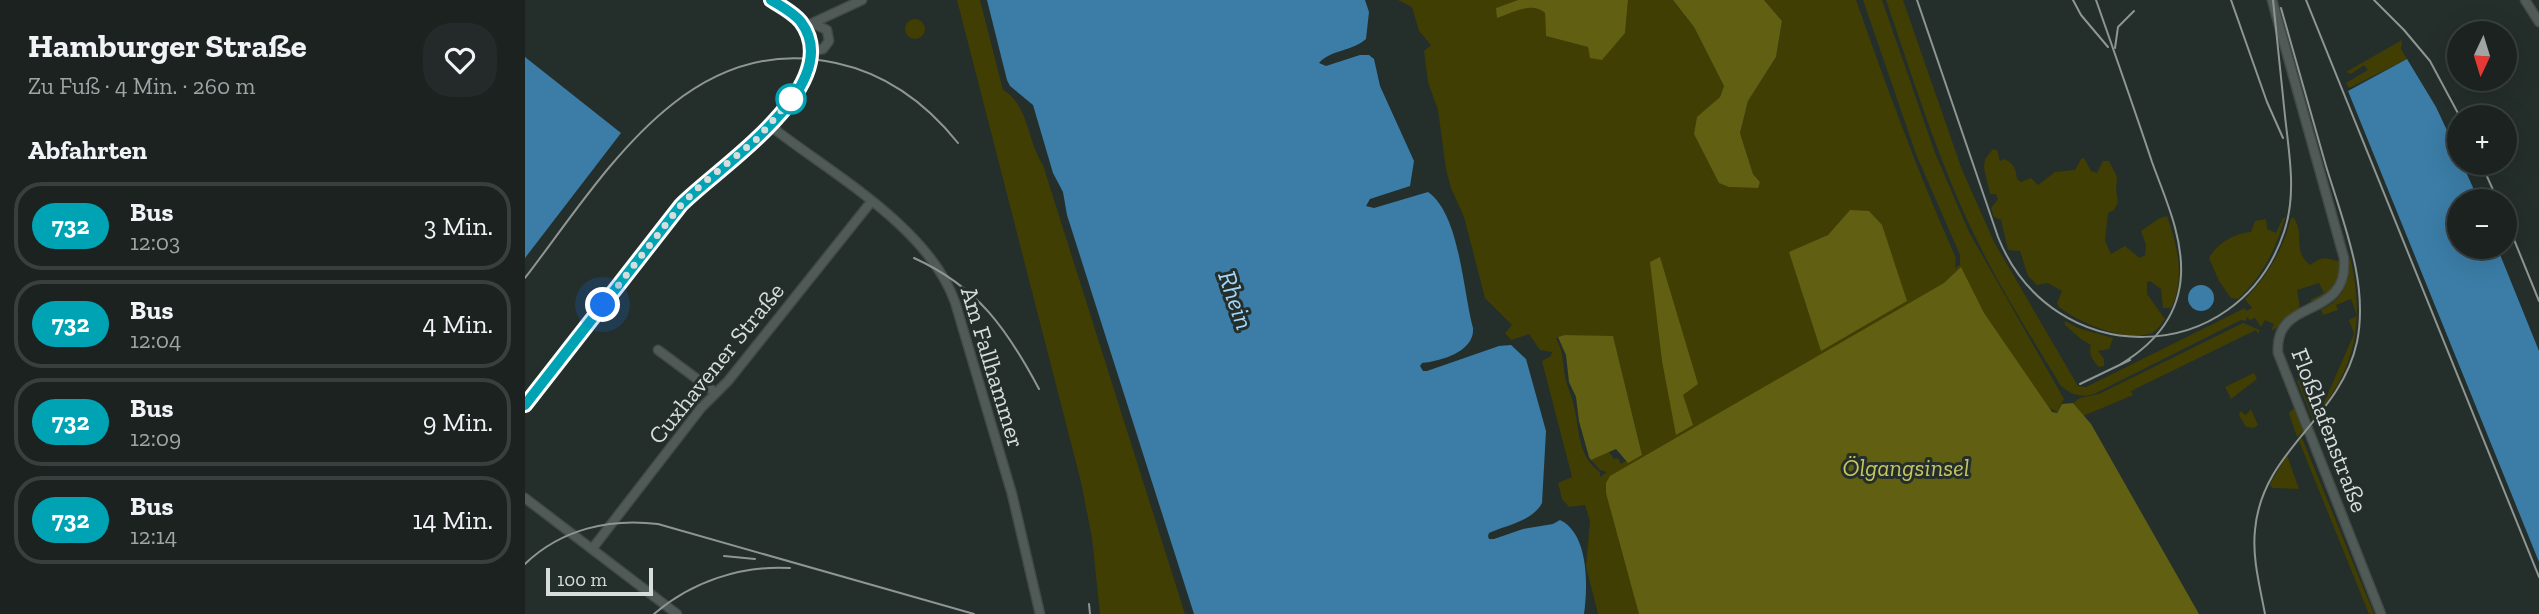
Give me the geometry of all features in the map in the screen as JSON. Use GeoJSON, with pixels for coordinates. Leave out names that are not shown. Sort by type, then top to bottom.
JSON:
{"type":"FeatureCollection","features":[{"type":"Feature","properties":{"kind":"street"},"geometry":{"type":"LineString","coordinates":[[771,0],[808,25],[827,30],[829,41],[823,49],[811,51]]}},
{"type":"Feature","properties":{"kind":"street"},"geometry":{"type":"LineString","coordinates":[[808,25],[862,0]]}},
{"type":"Feature","properties":{"kind":"street","name":"Floßhafenstraße"},"geometry":{"type":"LineString","coordinates":[[2272,0],[2344,258],[2344,277],[2335,294],[2288,321],[2279,338],[2278,353],[2381,614]]}},
{"type":"Feature","properties":{"kind":"street"},"geometry":{"type":"LineString","coordinates":[[2525,0],[2539,22]]}},
{"type":"Feature","properties":{"kind":"street"},"geometry":{"type":"LineString","coordinates":[[525,405],[681,205],[702,184],[740,155],[769,125],[804,81],[811,51],[808,25]]}},
{"type":"Feature","properties":{"kind":"street","name":"Am Fallhammer"},"geometry":{"type":"LineString","coordinates":[[769,125],[902,227],[932,260],[952,295],[1010,484],[1040,614]]}},
{"type":"Feature","properties":{"kind":"street","name":"Cuxhavener Straße"},"geometry":{"type":"LineString","coordinates":[[592,549],[701,408],[871,202]]}},
{"type":"Feature","properties":{"kind":"street"},"geometry":{"type":"LineString","coordinates":[[658,350],[716,393]]}},
{"type":"Feature","properties":{"kind":"street"},"geometry":{"type":"LineString","coordinates":[[525,498],[677,614]]}},
{"type":"Feature","properties":{"kind":"green space"},"geometry":{"type":"Polygon","coordinates":[[[957,0],[980,0],[1003,90],[1012,97],[1023,114],[1043,165],[1185,614],[1100,614],[1092,538],[1081,482],[957,0]]]}},
{"type":"Feature","properties":{"kind":"green space"},"geometry":{"type":"Polygon","coordinates":[[[1398,0],[1518,0],[1496,8],[1540,8],[1545,13],[1546,36],[1588,47],[1625,33],[1628,0],[1673,0],[1694,27],[1724,86],[1720,97],[1711,105],[1729,187],[1757,188],[1760,182],[1753,174],[1740,133],[1748,101],[1776,57],[1782,21],[1764,0],[1856,0],[1903,130],[1956,258],[1955,268],[1960,265],[1960,255],[1916,154],[1863,0],[1882,0],[1935,153],[1969,232],[2064,399],[2057,412],[2050,408],[2161,614],[1598,614],[1586,566],[1590,521],[1585,505],[1569,507],[1562,499],[1558,483],[1572,477],[1542,361],[1551,356],[1552,352],[1540,350],[1529,334],[1511,340],[1505,333],[1512,325],[1485,298],[1464,217],[1446,169],[1438,110],[1428,82],[1424,51],[1431,45],[1419,31],[1412,7],[1398,0]],[[1850,210],[1828,235],[1820,346],[1850,210]],[[1660,258],[1651,263],[1683,395],[1660,258]],[[1565,335],[1556,338],[1580,440],[1592,465],[1600,472],[1600,477],[1607,472],[1600,470],[1591,460],[1609,452],[1614,459],[1618,458],[1621,464],[1641,451],[1613,337],[1565,335]]]}},
{"type":"Feature","properties":{"kind":"green space"},"geometry":{"type":"Polygon","coordinates":[[[1518,0],[1628,0],[1625,33],[1602,60],[1590,58],[1588,47],[1546,36],[1545,13],[1540,10],[1522,9],[1497,18],[1496,8],[1518,0]]]}},
{"type":"Feature","properties":{"kind":"green space"},"geometry":{"type":"Polygon","coordinates":[[[1673,0],[1764,0],[1782,21],[1776,57],[1748,101],[1740,133],[1753,174],[1760,182],[1758,188],[1729,187],[1719,183],[1694,134],[1697,117],[1720,97],[1724,86],[1694,27],[1673,0]]]}},
{"type":"Feature","properties":{"kind":"green space"},"geometry":{"type":"Polygon","coordinates":[[[1886,0],[1903,0],[1961,167],[1994,242],[2078,386],[2086,387],[2245,308],[2246,311],[2252,308],[2245,299],[2274,262],[2291,218],[2294,218],[2299,231],[2301,254],[2310,265],[2322,258],[2340,260],[2333,286],[2313,302],[2310,300],[2324,293],[2319,283],[2297,290],[2300,309],[2271,331],[2274,324],[2265,320],[2261,327],[2255,318],[2250,320],[2246,317],[2246,321],[2241,320],[2094,394],[2080,396],[2069,392],[2061,386],[2026,329],[1973,232],[1937,146],[1886,0]]]}},
{"type":"Feature","properties":{"kind":"green space"},"geometry":{"type":"Polygon","coordinates":[[[911,19],[919,19],[925,29],[919,39],[911,39],[905,33],[905,25],[911,19]]]}},
{"type":"Feature","properties":{"kind":"green space"},"geometry":{"type":"Polygon","coordinates":[[[2402,40],[2401,49],[2407,59],[2349,88],[2346,83],[2368,70],[2364,65],[2351,74],[2346,72],[2402,40]]]}},
{"type":"Feature","properties":{"kind":"green space"},"geometry":{"type":"Polygon","coordinates":[[[1993,149],[1997,150],[2000,161],[2005,159],[2012,165],[2017,179],[2021,182],[2031,178],[2038,185],[2055,172],[2075,170],[2081,159],[2084,158],[2091,171],[2097,173],[2103,161],[2109,161],[2117,177],[2118,202],[2114,210],[2108,213],[2105,241],[2111,254],[2125,246],[2140,258],[2145,255],[2146,245],[2141,231],[2167,216],[2177,250],[2178,286],[2171,308],[2163,308],[2161,289],[2150,281],[2147,282],[2147,294],[2165,319],[2156,330],[2138,336],[2127,335],[2114,333],[2078,319],[2059,307],[2057,303],[2062,291],[2048,283],[2037,285],[2028,276],[2020,251],[2008,250],[2001,220],[1994,217],[1991,208],[1998,199],[1996,194],[1990,194],[1984,168],[1985,159],[1993,149]]]}},
{"type":"Feature","properties":{"kind":"green space"},"geometry":{"type":"Polygon","coordinates":[[[1850,210],[1869,211],[1882,225],[1907,301],[1821,351],[1789,252],[1828,235],[1850,210]]]}},
{"type":"Feature","properties":{"kind":"green space"},"geometry":{"type":"Polygon","coordinates":[[[2283,218],[2277,241],[2261,272],[2238,299],[2231,298],[2219,281],[2209,258],[2212,253],[2227,240],[2251,232],[2255,221],[2266,219],[2267,229],[2276,233],[2283,218]]]}},
{"type":"Feature","properties":{"kind":"green space"},"geometry":{"type":"Polygon","coordinates":[[[2350,256],[2355,280],[2357,315],[2351,299],[2336,305],[2338,310],[2323,315],[2321,310],[2336,300],[2344,288],[2349,273],[2350,256]]]}},
{"type":"Feature","properties":{"kind":"green space"},"geometry":{"type":"Polygon","coordinates":[[[1660,257],[1698,384],[1683,395],[1693,425],[1676,435],[1662,361],[1650,262],[1660,257]]]}},
{"type":"Feature","properties":{"kind":"green space","name":"Ölgangsinsel"},"geometry":{"type":"Polygon","coordinates":[[[1961,267],[1984,313],[2052,412],[2057,413],[2062,404],[2073,403],[2091,424],[2199,614],[1639,614],[1606,493],[1606,483],[1610,476],[1944,283],[1961,267]]]}},
{"type":"Feature","properties":{"kind":"green space"},"geometry":{"type":"Polygon","coordinates":[[[2357,316],[2354,343],[2348,362],[2328,400],[2313,420],[2297,381],[2302,379],[2314,408],[2323,405],[2354,334],[2349,320],[2357,316]]]}},
{"type":"Feature","properties":{"kind":"green space"},"geometry":{"type":"Polygon","coordinates":[[[2065,321],[2078,328],[2113,338],[2109,349],[2098,351],[2104,359],[2104,366],[2097,365],[2091,354],[2091,345],[2065,325],[2065,321]]]}},
{"type":"Feature","properties":{"kind":"green space"},"geometry":{"type":"Polygon","coordinates":[[[2243,323],[2260,330],[2258,334],[2256,330],[2131,391],[2133,395],[2083,416],[2073,403],[2080,398],[2099,394],[2243,323]]]}},
{"type":"Feature","properties":{"kind":"green space"},"geometry":{"type":"Polygon","coordinates":[[[1613,336],[1642,455],[1628,463],[1616,449],[1591,460],[1589,457],[1579,421],[1576,397],[1569,382],[1566,355],[1558,337],[1613,336]]]}},
{"type":"Feature","properties":{"kind":"green space"},"geometry":{"type":"Polygon","coordinates":[[[2254,373],[2257,379],[2231,399],[2225,387],[2254,373]]]}},
{"type":"Feature","properties":{"kind":"green space"},"geometry":{"type":"Polygon","coordinates":[[[2294,408],[2304,431],[2297,437],[2289,413],[2294,408]]]}},
{"type":"Feature","properties":{"kind":"green space"},"geometry":{"type":"Polygon","coordinates":[[[2251,409],[2258,425],[2254,428],[2246,427],[2239,415],[2240,411],[2246,415],[2251,409]]]}},
{"type":"Feature","properties":{"kind":"green space"},"geometry":{"type":"Polygon","coordinates":[[[2302,438],[2374,614],[2369,614],[2299,441],[2302,438]]]}},
{"type":"Feature","properties":{"kind":"green space"},"geometry":{"type":"Polygon","coordinates":[[[2287,455],[2299,489],[2272,488],[2270,484],[2287,455]]]}},
{"type":"Feature","properties":{"kind":"water","name":"Rhein"},"geometry":{"type":"Polygon","coordinates":[[[987,0],[1365,0],[1369,12],[1366,39],[1329,55],[1319,63],[1326,66],[1360,55],[1369,55],[1374,59],[1380,86],[1414,161],[1410,186],[1370,199],[1366,206],[1374,208],[1428,192],[1439,203],[1454,235],[1473,328],[1469,343],[1463,349],[1420,366],[1423,371],[1427,371],[1499,346],[1511,345],[1526,359],[1546,431],[1542,503],[1526,518],[1489,533],[1488,536],[1489,539],[1494,539],[1560,520],[1570,527],[1577,537],[1584,562],[1584,614],[1194,614],[1067,215],[1063,192],[1053,173],[1033,105],[1010,86],[1007,80],[987,0]]]}},
{"type":"Feature","properties":{"kind":"water"},"geometry":{"type":"Polygon","coordinates":[[[525,57],[621,133],[525,258],[525,57]]]}},
{"type":"Feature","properties":{"kind":"water"},"geometry":{"type":"Polygon","coordinates":[[[2407,59],[2447,130],[2447,175],[2467,175],[2474,189],[2447,189],[2447,259],[2502,259],[2539,351],[2539,562],[2348,91],[2407,59]]]}},
{"type":"Feature","properties":{"kind":"water"},"geometry":{"type":"Polygon","coordinates":[[[2201,285],[2210,289],[2214,298],[2210,307],[2201,311],[2192,307],[2188,298],[2192,289],[2201,285]]]}},
{"type":"Feature","properties":{"kind":"railway"},"geometry":{"type":"LineString","coordinates":[[1917,0],[1998,237],[2024,281],[2059,313],[2100,331],[2144,337],[2188,330],[2227,310],[2261,277],[2284,232],[2290,203],[2291,174],[2273,0]]}},
{"type":"Feature","properties":{"kind":"railway"},"geometry":{"type":"LineString","coordinates":[[2073,0],[2081,15],[2108,47]]}},
{"type":"Feature","properties":{"kind":"railway"},"geometry":{"type":"LineString","coordinates":[[2096,0],[2172,217],[2181,260],[2179,289],[2170,315],[2154,338],[2121,364]]}},
{"type":"Feature","properties":{"kind":"railway"},"geometry":{"type":"LineString","coordinates":[[2231,0],[2267,102],[2283,138]]}},
{"type":"Feature","properties":{"kind":"railway"},"geometry":{"type":"LineString","coordinates":[[2306,0],[2539,577]]}},
{"type":"Feature","properties":{"kind":"railway"},"geometry":{"type":"LineString","coordinates":[[2374,0],[2430,61],[2454,105]]}},
{"type":"Feature","properties":{"kind":"railway"},"geometry":{"type":"LineString","coordinates":[[2265,614],[2255,551],[2255,530],[2261,502],[2271,477],[2335,393],[2348,369],[2357,342],[2360,320],[2360,297],[2352,253],[2281,8]]}},
{"type":"Feature","properties":{"kind":"railway"},"geometry":{"type":"LineString","coordinates":[[2115,48],[2118,27],[2134,11]]}},
{"type":"Feature","properties":{"kind":"railway"},"geometry":{"type":"LineString","coordinates":[[525,278],[585,197],[653,120],[692,90],[735,68],[783,58],[836,63],[855,68],[904,92],[933,115],[958,143]]}},
{"type":"Feature","properties":{"kind":"railway"},"geometry":{"type":"LineString","coordinates":[[2486,175],[2493,189]]}},
{"type":"Feature","properties":{"kind":"railway"},"geometry":{"type":"LineString","coordinates":[[2517,247],[2539,301]]}},
{"type":"Feature","properties":{"kind":"railway"},"geometry":{"type":"LineString","coordinates":[[914,258],[936,269],[973,296],[1015,347],[1039,389]]}},
{"type":"Feature","properties":{"kind":"railway"},"geometry":{"type":"LineString","coordinates":[[2080,384],[2130,360]]}},
{"type":"Feature","properties":{"kind":"railway"},"geometry":{"type":"LineString","coordinates":[[525,564],[539,552],[570,534],[604,525],[658,524],[974,614]]}},
{"type":"Feature","properties":{"kind":"railway"},"geometry":{"type":"LineString","coordinates":[[724,556],[755,559]]}},
{"type":"Feature","properties":{"kind":"railway"},"geometry":{"type":"LineString","coordinates":[[654,614],[684,593],[717,578],[753,569],[790,568]]}},
{"type":"Feature","properties":{"kind":"railway"},"geometry":{"type":"LineString","coordinates":[[1089,604],[1090,614]]}},
{"type":"Feature","properties":{"kind":"bus line","name":"732"},"geometry":{"type":"LineString","coordinates":[[525,405],[681,205],[758,138],[804,81],[811,58],[810,44],[804,27],[797,18],[771,0]]}},
{"type":"Feature","properties":{"kind":"route"},"geometry":{"type":"LineString","coordinates":[[603,305],[681,205],[758,138],[791,99]]}}]}
